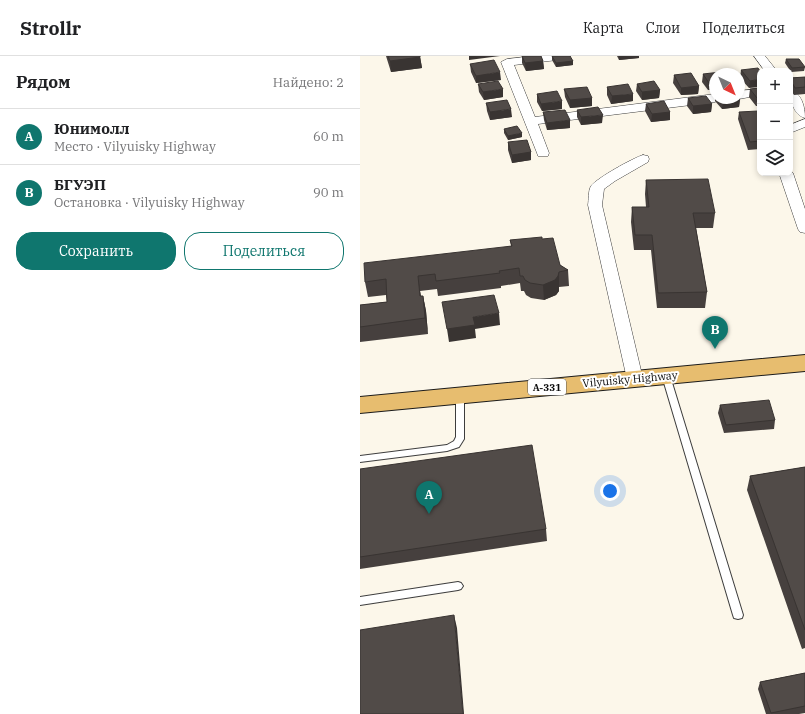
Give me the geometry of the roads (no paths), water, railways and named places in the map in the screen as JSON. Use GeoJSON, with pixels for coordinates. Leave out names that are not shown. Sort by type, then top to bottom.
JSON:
{"type":"FeatureCollection","features":[{"type":"Feature","properties":{"kind":"main road","name":"Vilyuisky Highway"},"geometry":{"type":"LineString","coordinates":[[360,404],[460,396],[805,363]]}},
{"type":"Feature","properties":{"kind":"street"},"geometry":{"type":"LineString","coordinates":[[543,153],[507,62],[566,56]]}},
{"type":"Feature","properties":{"kind":"street"},"geometry":{"type":"LineString","coordinates":[[759,56],[769,68]]}},
{"type":"Feature","properties":{"kind":"street"},"geometry":{"type":"LineString","coordinates":[[745,94],[757,92]]}},
{"type":"Feature","properties":{"kind":"street"},"geometry":{"type":"LineString","coordinates":[[793,98],[805,114]]}},
{"type":"Feature","properties":{"kind":"street"},"geometry":{"type":"LineString","coordinates":[[530,120],[709,99]]}},
{"type":"Feature","properties":{"kind":"street"},"geometry":{"type":"LineString","coordinates":[[793,127],[805,123]]}},
{"type":"Feature","properties":{"kind":"street"},"geometry":{"type":"LineString","coordinates":[[635,379],[595,205],[597,188],[610,178],[643,159]]}},
{"type":"Feature","properties":{"kind":"street"},"geometry":{"type":"LineString","coordinates":[[787,176],[805,229]]}},
{"type":"Feature","properties":{"kind":"lane"},"geometry":{"type":"LineString","coordinates":[[666,376],[738,615]]}},
{"type":"Feature","properties":{"kind":"lane"},"geometry":{"type":"LineString","coordinates":[[360,459],[447,448],[455,445],[460,437],[460,396]]}},
{"type":"Feature","properties":{"kind":"lane"},"geometry":{"type":"LineString","coordinates":[[360,601],[458,586]]}},
{"type":"Feature","properties":{"kind":"place","name":"БГУЭП"},"geometry":{"type":"Point","coordinates":[715,349]}},
{"type":"Feature","properties":{"kind":"place","name":"Юнимолл"},"geometry":{"type":"Point","coordinates":[429,514]}}]}
